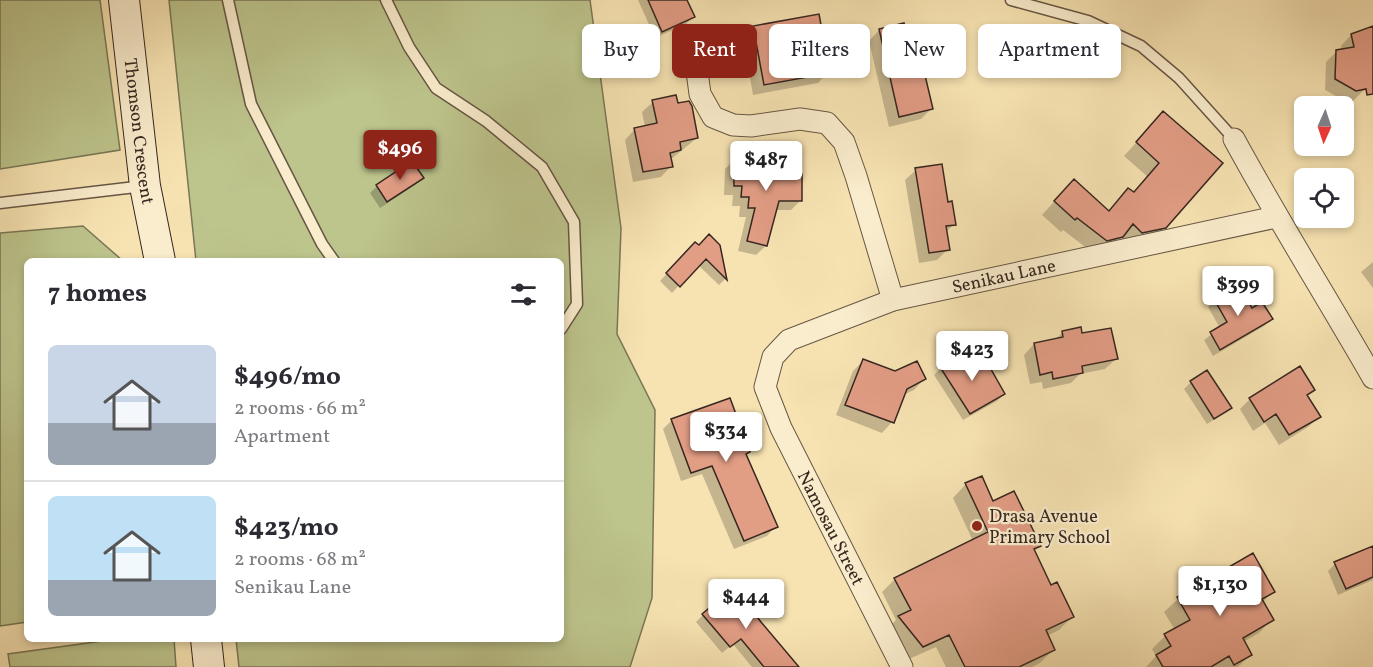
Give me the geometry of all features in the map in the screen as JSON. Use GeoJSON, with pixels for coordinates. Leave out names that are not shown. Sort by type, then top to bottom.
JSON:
{"type":"FeatureCollection","features":[{"type":"Feature","properties":{"kind":"main road","name":"Thomson Crescent"},"geometry":{"type":"LineString","coordinates":[[124,0],[145,186],[159,258]]}},
{"type":"Feature","properties":{"kind":"main road"},"geometry":{"type":"LineString","coordinates":[[207,642],[208,667]]}},
{"type":"Feature","properties":{"kind":"street"},"geometry":{"type":"LineString","coordinates":[[698,78],[700,94],[713,117],[733,125],[751,126],[800,119],[827,123],[844,142],[893,300]]}},
{"type":"Feature","properties":{"kind":"street"},"geometry":{"type":"LineString","coordinates":[[1234,139],[1276,217],[1313,274],[1373,378]]}},
{"type":"Feature","properties":{"kind":"street","name":"Senikau Lane"},"geometry":{"type":"LineString","coordinates":[[765,387],[773,357],[789,340],[893,300],[1276,217]]}},
{"type":"Feature","properties":{"kind":"street","name":"Namosau Street"},"geometry":{"type":"LineString","coordinates":[[765,387],[781,428],[902,667]]}},
{"type":"Feature","properties":{"kind":"lane"},"geometry":{"type":"LineString","coordinates":[[228,0],[250,104],[322,244],[332,258]]}},
{"type":"Feature","properties":{"kind":"lane"},"geometry":{"type":"LineString","coordinates":[[386,0],[409,47],[436,88],[486,121],[542,167],[574,222],[577,304],[564,324]]}},
{"type":"Feature","properties":{"kind":"lane"},"geometry":{"type":"LineString","coordinates":[[1011,0],[1089,21],[1141,46],[1179,78],[1234,139]]}},
{"type":"Feature","properties":{"kind":"lane"},"geometry":{"type":"LineString","coordinates":[[0,203],[145,186]]}},
{"type":"Feature","properties":{"kind":"green space"},"geometry":{"type":"Polygon","coordinates":[[[0,0],[100,0],[120,150],[0,169],[0,0]]]}},
{"type":"Feature","properties":{"kind":"green space"},"geometry":{"type":"Polygon","coordinates":[[[169,0],[590,0],[593,24],[582,24],[582,78],[601,78],[621,228],[617,334],[655,410],[652,598],[630,667],[239,667],[236,642],[564,642],[564,258],[196,258],[169,0]]]}},
{"type":"Feature","properties":{"kind":"green space"},"geometry":{"type":"Polygon","coordinates":[[[83,226],[120,258],[24,258],[24,622],[0,626],[0,233],[83,226]]]}},
{"type":"Feature","properties":{"kind":"green space"},"geometry":{"type":"Polygon","coordinates":[[[95,642],[174,642],[176,667],[10,667],[8,654],[95,642]]]}},
{"type":"Feature","properties":{"kind":"building"},"geometry":{"type":"Polygon","coordinates":[[[648,0],[687,0],[695,17],[680,24],[672,24],[672,27],[662,32],[648,0]]]}},
{"type":"Feature","properties":{"kind":"building"},"geometry":{"type":"Polygon","coordinates":[[[819,14],[821,24],[769,24],[769,78],[802,78],[764,85],[757,47],[757,25],[819,14]]]}},
{"type":"Feature","properties":{"kind":"building"},"geometry":{"type":"Polygon","coordinates":[[[1373,26],[1373,94],[1367,95],[1366,89],[1356,91],[1335,79],[1336,50],[1354,47],[1351,34],[1373,26]]]}},
{"type":"Feature","properties":{"kind":"building"},"geometry":{"type":"Polygon","coordinates":[[[890,78],[926,78],[933,109],[899,117],[890,78]]]}},
{"type":"Feature","properties":{"kind":"building"},"geometry":{"type":"Polygon","coordinates":[[[676,95],[678,103],[689,101],[692,106],[698,138],[680,142],[681,150],[670,153],[673,167],[643,172],[634,128],[657,123],[652,100],[676,95]]]}},
{"type":"Feature","properties":{"kind":"building"},"geometry":{"type":"Polygon","coordinates":[[[1163,111],[1223,163],[1166,228],[1142,233],[1133,224],[1123,237],[1107,241],[1077,218],[1075,220],[1054,201],[1074,179],[1109,211],[1128,188],[1134,192],[1159,163],[1136,142],[1163,111]]]}},
{"type":"Feature","properties":{"kind":"building"},"geometry":{"type":"Polygon","coordinates":[[[734,157],[789,162],[789,174],[802,174],[802,201],[779,201],[767,246],[747,241],[755,208],[748,208],[749,197],[741,197],[742,186],[734,186],[734,157]]]}},
{"type":"Feature","properties":{"kind":"building"},"geometry":{"type":"Polygon","coordinates":[[[412,161],[424,178],[387,202],[376,185],[412,161]]]}},
{"type":"Feature","properties":{"kind":"building"},"geometry":{"type":"Polygon","coordinates":[[[942,164],[948,202],[952,201],[956,225],[946,226],[950,250],[929,253],[915,168],[942,164]]]}},
{"type":"Feature","properties":{"kind":"building"},"geometry":{"type":"Polygon","coordinates":[[[709,234],[720,245],[727,280],[706,259],[680,287],[666,273],[695,242],[699,245],[709,234]]]}},
{"type":"Feature","properties":{"kind":"building"},"geometry":{"type":"Polygon","coordinates":[[[1239,285],[1252,308],[1262,302],[1273,319],[1220,350],[1210,332],[1227,322],[1214,299],[1239,285]]]}},
{"type":"Feature","properties":{"kind":"building"},"geometry":{"type":"Polygon","coordinates":[[[1081,327],[1082,333],[1111,328],[1118,359],[1082,366],[1083,373],[1053,379],[1052,372],[1040,375],[1034,343],[1063,337],[1062,331],[1081,327]]]}},
{"type":"Feature","properties":{"kind":"building"},"geometry":{"type":"Polygon","coordinates":[[[969,349],[981,368],[988,364],[1005,394],[970,414],[940,367],[969,349]]]}},
{"type":"Feature","properties":{"kind":"building"},"geometry":{"type":"Polygon","coordinates":[[[863,359],[895,371],[917,361],[926,379],[907,389],[894,423],[845,405],[863,359]]]}},
{"type":"Feature","properties":{"kind":"building"},"geometry":{"type":"Polygon","coordinates":[[[1300,366],[1315,390],[1307,395],[1321,417],[1289,435],[1276,414],[1264,422],[1249,398],[1300,366]]]}},
{"type":"Feature","properties":{"kind":"building"},"geometry":{"type":"Polygon","coordinates":[[[1207,370],[1232,408],[1214,419],[1190,381],[1207,370]]]}},
{"type":"Feature","properties":{"kind":"building"},"geometry":{"type":"Polygon","coordinates":[[[730,398],[750,452],[746,454],[778,527],[744,541],[712,466],[691,473],[671,419],[730,398]]]}},
{"type":"Feature","properties":{"kind":"building"},"geometry":{"type":"Polygon","coordinates":[[[982,476],[993,501],[1014,491],[1041,546],[1034,549],[1051,585],[1057,582],[1074,617],[1046,630],[1055,650],[1019,667],[965,667],[949,635],[923,647],[898,616],[911,610],[894,578],[988,532],[965,483],[982,476]]]}},
{"type":"Feature","properties":{"kind":"building"},"geometry":{"type":"Polygon","coordinates":[[[1373,546],[1373,577],[1346,589],[1334,562],[1373,546]]]}},
{"type":"Feature","properties":{"kind":"building"},"geometry":{"type":"Polygon","coordinates":[[[1253,553],[1275,592],[1262,599],[1274,620],[1243,638],[1252,655],[1234,665],[1229,656],[1211,667],[1163,667],[1156,655],[1171,646],[1164,634],[1190,620],[1177,597],[1253,553]]]}},
{"type":"Feature","properties":{"kind":"building"},"geometry":{"type":"Polygon","coordinates":[[[734,587],[799,667],[764,667],[741,639],[730,647],[702,614],[734,587]]]}},
{"type":"Feature","properties":{"kind":"place","name":"Drasa Avenue Primary School"},"geometry":{"type":"Point","coordinates":[977,526]}}]}
